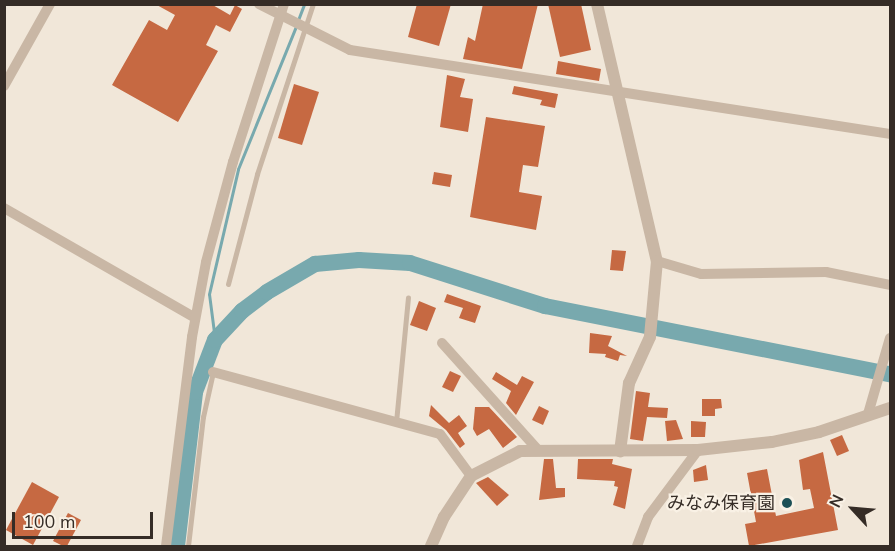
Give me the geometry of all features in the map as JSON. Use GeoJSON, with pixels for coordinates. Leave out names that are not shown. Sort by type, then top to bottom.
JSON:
{"type":"FeatureCollection","features":[{"type":"Feature","properties":{"kind":"street"},"geometry":{"type":"LineString","coordinates":[[4,86],[50,4]]}},
{"type":"Feature","properties":{"kind":"street"},"geometry":{"type":"LineString","coordinates":[[259,4],[303,30],[350,50],[615,93],[891,134]]}},
{"type":"Feature","properties":{"kind":"street"},"geometry":{"type":"LineString","coordinates":[[166,546],[195,318],[233,162],[284,4]]}},
{"type":"Feature","properties":{"kind":"street"},"geometry":{"type":"LineString","coordinates":[[597,4],[615,93],[657,261],[650,337],[629,383],[620,451]]}},
{"type":"Feature","properties":{"kind":"street"},"geometry":{"type":"LineString","coordinates":[[4,208],[195,318]]}},
{"type":"Feature","properties":{"kind":"street"},"geometry":{"type":"LineString","coordinates":[[657,261],[701,274],[826,272],[891,285]]}},
{"type":"Feature","properties":{"kind":"street"},"geometry":{"type":"LineString","coordinates":[[868,414],[891,338]]}},
{"type":"Feature","properties":{"kind":"street"},"geometry":{"type":"LineString","coordinates":[[442,343],[537,450]]}},
{"type":"Feature","properties":{"kind":"street"},"geometry":{"type":"LineString","coordinates":[[213,372],[440,434],[471,476]]}},
{"type":"Feature","properties":{"kind":"street"},"geometry":{"type":"LineString","coordinates":[[432,546],[444,517],[471,476],[497,459],[520,451],[698,450],[795,437],[891,408]]}},
{"type":"Feature","properties":{"kind":"street"},"geometry":{"type":"LineString","coordinates":[[638,546],[648,517],[698,450]]}},
{"type":"Feature","properties":{"kind":"lane"},"geometry":{"type":"LineString","coordinates":[[228,284],[256,174],[313,4]]}},
{"type":"Feature","properties":{"kind":"lane"},"geometry":{"type":"LineString","coordinates":[[396,422],[408,298]]}},
{"type":"Feature","properties":{"kind":"lane"},"geometry":{"type":"LineString","coordinates":[[188,546],[203,417],[213,372]]}},
{"type":"Feature","properties":{"kind":"building"},"geometry":{"type":"Polygon","coordinates":[[[155,4],[211,4],[230,15],[235,5],[242,9],[230,32],[216,25],[206,45],[218,51],[178,122],[112,85],[149,20],[167,30],[175,15],[155,4]]]}},
{"type":"Feature","properties":{"kind":"building"},"geometry":{"type":"Polygon","coordinates":[[[417,4],[451,4],[439,46],[408,37],[417,4]]]}},
{"type":"Feature","properties":{"kind":"building"},"geometry":{"type":"Polygon","coordinates":[[[483,4],[538,4],[522,69],[463,59],[468,37],[475,41],[483,4]]]}},
{"type":"Feature","properties":{"kind":"building"},"geometry":{"type":"Polygon","coordinates":[[[548,4],[581,4],[591,50],[560,57],[548,4]]]}},
{"type":"Feature","properties":{"kind":"building"},"geometry":{"type":"Polygon","coordinates":[[[558,61],[601,69],[599,81],[556,74],[558,61]]]}},
{"type":"Feature","properties":{"kind":"building"},"geometry":{"type":"Polygon","coordinates":[[[447,75],[465,79],[460,97],[473,99],[468,132],[440,127],[447,75]]]}},
{"type":"Feature","properties":{"kind":"building"},"geometry":{"type":"Polygon","coordinates":[[[294,84],[319,92],[302,145],[278,138],[294,84]]]}},
{"type":"Feature","properties":{"kind":"building"},"geometry":{"type":"Polygon","coordinates":[[[514,86],[558,94],[555,108],[540,105],[542,100],[512,94],[514,86]]]}},
{"type":"Feature","properties":{"kind":"building"},"geometry":{"type":"Polygon","coordinates":[[[486,117],[545,126],[538,167],[523,165],[519,192],[542,196],[536,230],[470,217],[486,117]]]}},
{"type":"Feature","properties":{"kind":"building"},"geometry":{"type":"Polygon","coordinates":[[[434,172],[452,175],[450,187],[432,184],[434,172]]]}},
{"type":"Feature","properties":{"kind":"building"},"geometry":{"type":"Polygon","coordinates":[[[612,250],[626,251],[623,271],[610,270],[612,250]]]}},
{"type":"Feature","properties":{"kind":"building"},"geometry":{"type":"Polygon","coordinates":[[[447,294],[481,306],[475,323],[459,318],[463,308],[444,302],[447,294]]]}},
{"type":"Feature","properties":{"kind":"building"},"geometry":{"type":"Polygon","coordinates":[[[419,301],[436,308],[427,331],[410,325],[419,301]]]}},
{"type":"Feature","properties":{"kind":"building"},"geometry":{"type":"Polygon","coordinates":[[[590,333],[612,336],[608,346],[627,356],[620,355],[618,361],[605,357],[606,354],[589,353],[590,333]]]}},
{"type":"Feature","properties":{"kind":"building"},"geometry":{"type":"Polygon","coordinates":[[[450,371],[461,376],[453,392],[442,387],[450,371]]]}},
{"type":"Feature","properties":{"kind":"building"},"geometry":{"type":"Polygon","coordinates":[[[496,372],[517,385],[522,376],[534,382],[516,415],[506,403],[511,391],[492,379],[496,372]]]}},
{"type":"Feature","properties":{"kind":"building"},"geometry":{"type":"Polygon","coordinates":[[[636,391],[650,393],[648,407],[668,408],[667,418],[647,417],[643,441],[630,439],[636,391]]]}},
{"type":"Feature","properties":{"kind":"building"},"geometry":{"type":"Polygon","coordinates":[[[702,399],[721,399],[722,408],[715,409],[715,416],[702,416],[702,399]]]}},
{"type":"Feature","properties":{"kind":"building"},"geometry":{"type":"Polygon","coordinates":[[[431,405],[449,423],[459,415],[467,426],[458,433],[465,444],[460,448],[446,430],[429,416],[431,405]]]}},
{"type":"Feature","properties":{"kind":"building"},"geometry":{"type":"Polygon","coordinates":[[[539,406],[549,411],[543,425],[532,420],[539,406]]]}},
{"type":"Feature","properties":{"kind":"building"},"geometry":{"type":"Polygon","coordinates":[[[475,407],[489,407],[517,437],[503,448],[489,429],[477,436],[473,429],[475,407]]]}},
{"type":"Feature","properties":{"kind":"building"},"geometry":{"type":"Polygon","coordinates":[[[676,420],[683,439],[667,441],[665,421],[676,420]]]}},
{"type":"Feature","properties":{"kind":"building"},"geometry":{"type":"Polygon","coordinates":[[[691,421],[706,422],[705,437],[691,437],[691,421]]]}},
{"type":"Feature","properties":{"kind":"building"},"geometry":{"type":"Polygon","coordinates":[[[842,435],[849,451],[837,456],[830,440],[842,435]]]}},
{"type":"Feature","properties":{"kind":"building"},"geometry":{"type":"Polygon","coordinates":[[[823,452],[838,530],[749,546],[745,524],[756,522],[747,473],[767,469],[776,516],[814,508],[810,489],[803,490],[799,460],[823,452]]]}},
{"type":"Feature","properties":{"kind":"building"},"geometry":{"type":"Polygon","coordinates":[[[544,459],[553,459],[556,488],[565,488],[565,497],[539,500],[544,459]]]}},
{"type":"Feature","properties":{"kind":"building"},"geometry":{"type":"Polygon","coordinates":[[[578,459],[613,459],[612,464],[632,469],[625,509],[613,505],[618,487],[614,486],[615,481],[577,479],[578,459]]]}},
{"type":"Feature","properties":{"kind":"building"},"geometry":{"type":"Polygon","coordinates":[[[706,465],[708,480],[694,482],[693,470],[706,465]]]}},
{"type":"Feature","properties":{"kind":"building"},"geometry":{"type":"Polygon","coordinates":[[[488,477],[509,495],[497,506],[476,483],[488,477]]]}},
{"type":"Feature","properties":{"kind":"building"},"geometry":{"type":"Polygon","coordinates":[[[32,482],[59,497],[33,545],[6,530],[32,482]]]}},
{"type":"Feature","properties":{"kind":"building"},"geometry":{"type":"Polygon","coordinates":[[[68,513],[81,520],[67,546],[63,546],[53,541],[68,513]]]}},
{"type":"Feature","properties":{"kind":"waterway"},"geometry":{"type":"LineString","coordinates":[[298,20],[304,4]]}},
{"type":"Feature","properties":{"kind":"waterway"},"geometry":{"type":"LineString","coordinates":[[215,340],[209,294],[238,169],[296,26]]}},
{"type":"Feature","properties":{"kind":"waterway"},"geometry":{"type":"LineString","coordinates":[[177,546],[195,392],[215,340],[242,311],[267,292],[315,264],[359,260],[410,263],[545,306],[890,374]]}},
{"type":"Feature","properties":{"kind":"place","name":"みなみ保育園"},"geometry":{"type":"Point","coordinates":[787,503]}}]}
